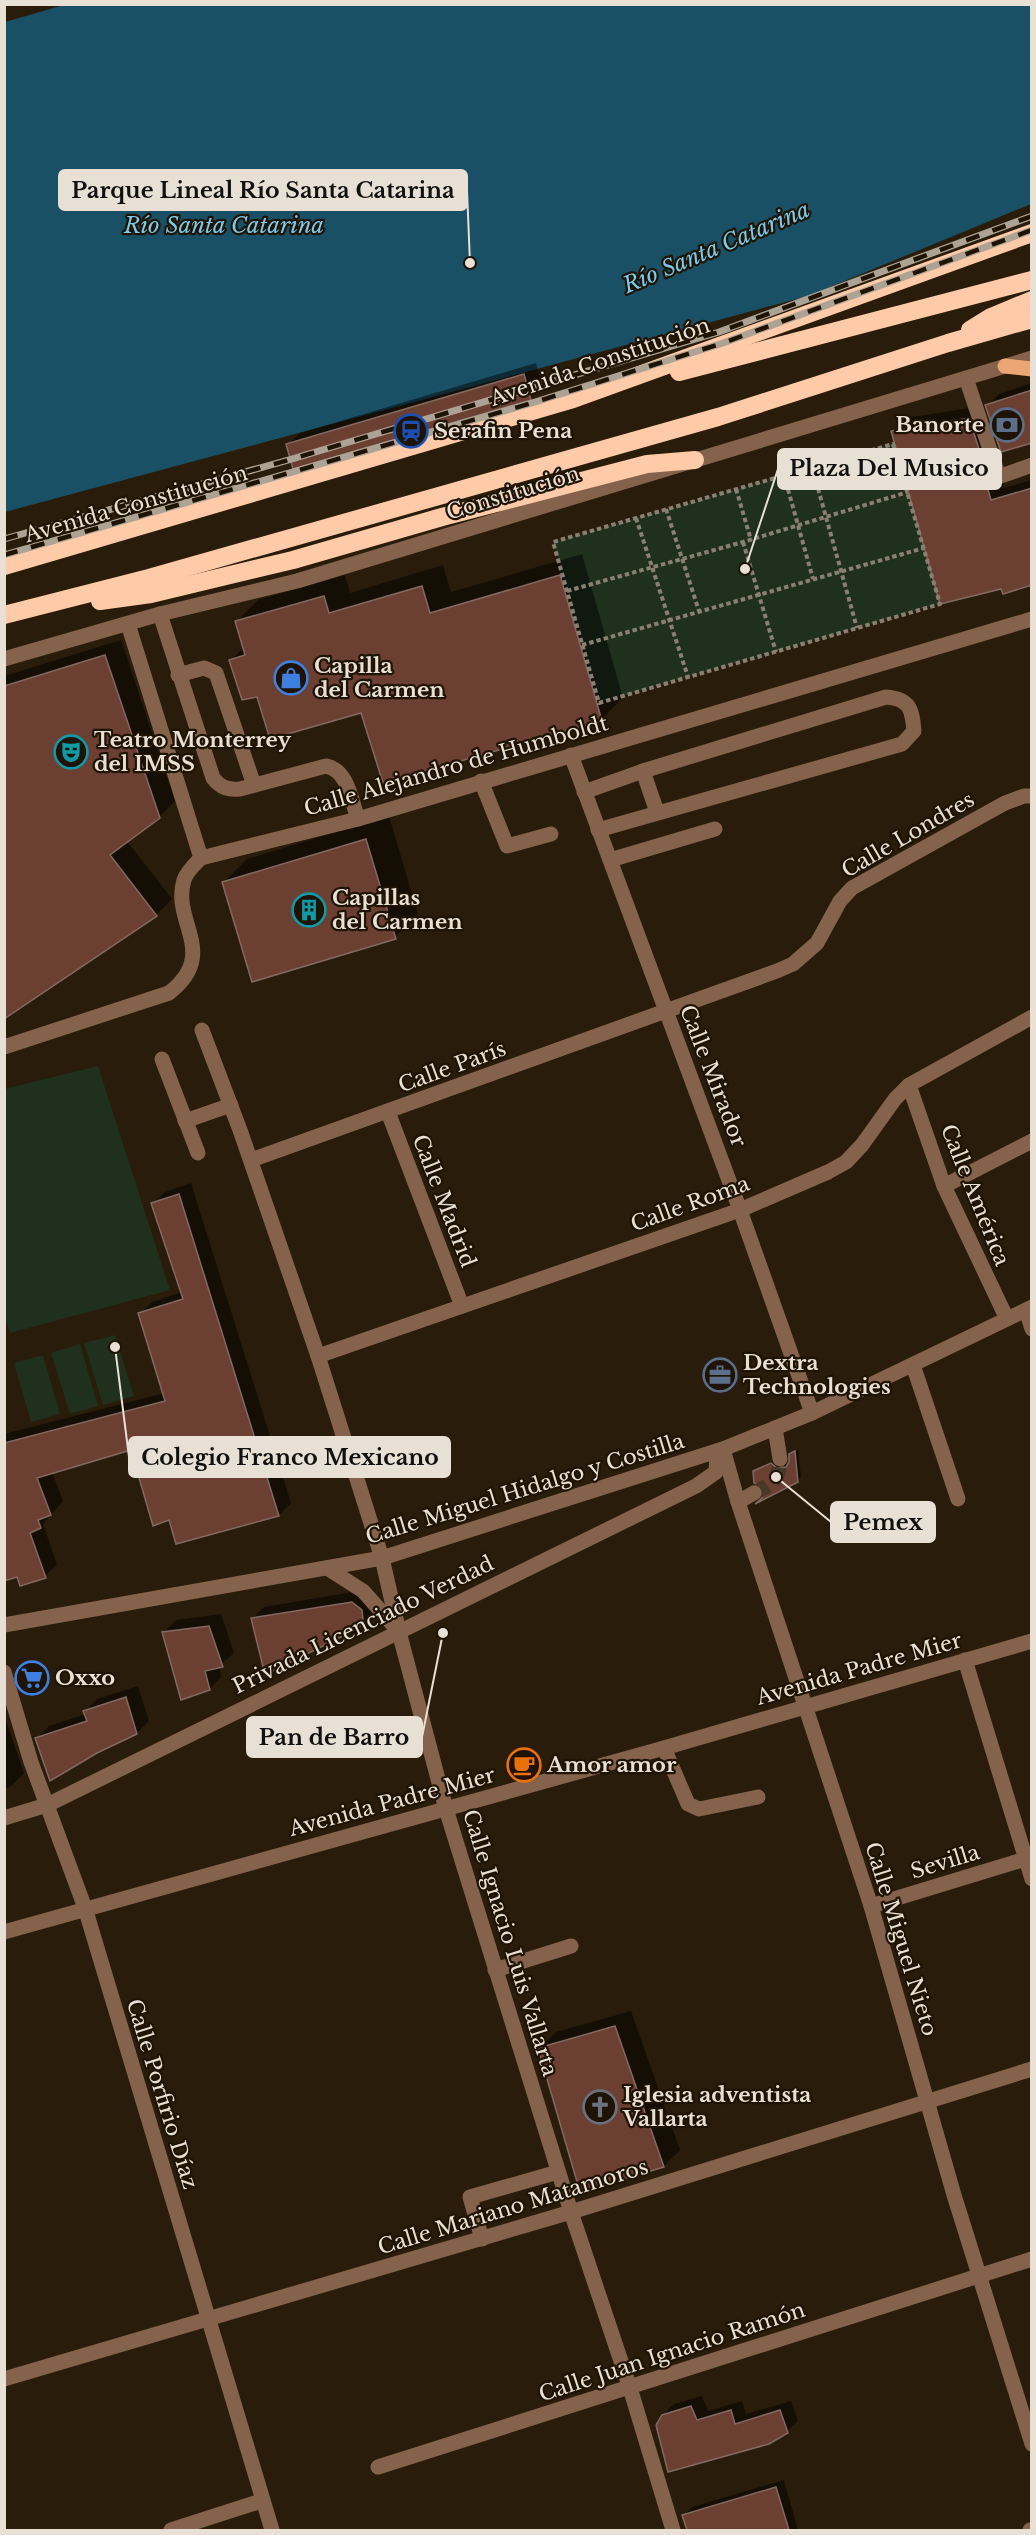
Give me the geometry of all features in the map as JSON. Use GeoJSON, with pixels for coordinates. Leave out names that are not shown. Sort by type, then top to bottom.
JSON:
{"type":"FeatureCollection","features":[{"type":"Feature","properties":{"kind":"highway","name":"Avenida Constitución"},"geometry":{"type":"LineString","coordinates":[[4,566],[573,399],[1032,233]]}},
{"type":"Feature","properties":{"kind":"highway"},"geometry":{"type":"LineString","coordinates":[[573,399],[1032,280]]}},
{"type":"Feature","properties":{"kind":"highway"},"geometry":{"type":"LineString","coordinates":[[948,343],[991,317],[1032,300]]}},
{"type":"Feature","properties":{"kind":"highway"},"geometry":{"type":"LineString","coordinates":[[8,614],[149,579],[707,420],[948,343],[1032,319]]}},
{"type":"Feature","properties":{"kind":"highway"},"geometry":{"type":"LineString","coordinates":[[8,614],[151,594],[293,560],[442,517],[647,464],[695,460]]}},
{"type":"Feature","properties":{"kind":"main road"},"geometry":{"type":"LineString","coordinates":[[1005,366],[1032,369]]}},
{"type":"Feature","properties":{"kind":"street","name":"Constitución"},"geometry":{"type":"LineString","coordinates":[[4,659],[160,614],[297,581],[1032,358]]}},
{"type":"Feature","properties":{"kind":"street"},"geometry":{"type":"LineString","coordinates":[[966,378],[998,474],[1001,476],[1032,465]]}},
{"type":"Feature","properties":{"kind":"street"},"geometry":{"type":"LineString","coordinates":[[160,614],[213,778],[219,786],[230,790],[326,766],[334,768],[344,779],[358,819]]}},
{"type":"Feature","properties":{"kind":"street","name":"Calle Alejandro de Humboldt"},"geometry":{"type":"LineString","coordinates":[[201,858],[358,819],[1032,619]]}},
{"type":"Feature","properties":{"kind":"street"},"geometry":{"type":"LineString","coordinates":[[4,1047],[169,993],[183,982],[191,966],[193,950],[183,896],[184,881],[189,870],[201,858],[128,624]]}},
{"type":"Feature","properties":{"kind":"street"},"geometry":{"type":"LineString","coordinates":[[178,675],[204,668],[216,673],[254,785]]}},
{"type":"Feature","properties":{"kind":"street"},"geometry":{"type":"LineString","coordinates":[[584,792],[643,771],[886,697],[900,698],[908,705],[912,715],[914,731],[902,744],[598,830]]}},
{"type":"Feature","properties":{"kind":"street","name":"Calle Mirador"},"geometry":{"type":"LineString","coordinates":[[571,755],[741,1210],[812,1413]]}},
{"type":"Feature","properties":{"kind":"street"},"geometry":{"type":"LineString","coordinates":[[643,771],[657,812]]}},
{"type":"Feature","properties":{"kind":"street"},"geometry":{"type":"LineString","coordinates":[[481,781],[507,846],[551,834]]}},
{"type":"Feature","properties":{"kind":"street","name":"Calle Londres"},"geometry":{"type":"LineString","coordinates":[[666,1012],[793,964],[817,943],[840,901],[852,888],[1005,803],[1024,796],[1032,796]]}},
{"type":"Feature","properties":{"kind":"street"},"geometry":{"type":"LineString","coordinates":[[610,860],[716,828]]}},
{"type":"Feature","properties":{"kind":"street","name":"Calle París"},"geometry":{"type":"LineString","coordinates":[[251,1160],[666,1012]]}},
{"type":"Feature","properties":{"kind":"street","name":"Calle Roma"},"geometry":{"type":"LineString","coordinates":[[318,1356],[741,1210],[828,1172],[846,1162],[862,1145],[895,1099],[909,1085],[1032,1017]]}},
{"type":"Feature","properties":{"kind":"street","name":"Calle Ignacio Luis Vallarta"},"geometry":{"type":"LineString","coordinates":[[202,1030],[251,1160],[318,1356],[382,1558],[399,1632],[446,1809],[558,2172],[630,2388],[673,2530]]}},
{"type":"Feature","properties":{"kind":"street"},"geometry":{"type":"LineString","coordinates":[[162,1059],[198,1153]]}},
{"type":"Feature","properties":{"kind":"street","name":"Calle América"},"geometry":{"type":"LineString","coordinates":[[909,1085],[944,1186],[1007,1319]]}},
{"type":"Feature","properties":{"kind":"street"},"geometry":{"type":"LineString","coordinates":[[185,1120],[231,1106]]}},
{"type":"Feature","properties":{"kind":"street","name":"Calle Madrid"},"geometry":{"type":"LineString","coordinates":[[387,1112],[462,1306]]}},
{"type":"Feature","properties":{"kind":"street"},"geometry":{"type":"LineString","coordinates":[[944,1186],[1032,1141]]}},
{"type":"Feature","properties":{"kind":"street"},"geometry":{"type":"LineString","coordinates":[[1029,1309],[1032,1329]]}},
{"type":"Feature","properties":{"kind":"street","name":"Calle Miguel Hidalgo y Costilla"},"geometry":{"type":"LineString","coordinates":[[4,1625],[382,1558],[720,1450],[812,1413],[1029,1309]]}},
{"type":"Feature","properties":{"kind":"street"},"geometry":{"type":"LineString","coordinates":[[912,1365],[958,1499]]}},
{"type":"Feature","properties":{"kind":"street"},"geometry":{"type":"LineString","coordinates":[[775,1428],[780,1459]]}},
{"type":"Feature","properties":{"kind":"street","name":"Calle Miguel Nieto"},"geometry":{"type":"LineString","coordinates":[[720,1450],[871,1906],[979,2276],[1025,2406],[1032,2444]]}},
{"type":"Feature","properties":{"kind":"street","name":"Privada Licenciado Verdad"},"geometry":{"type":"LineString","coordinates":[[4,1818],[47,1804],[696,1486],[716,1472],[720,1450]]}},
{"type":"Feature","properties":{"kind":"street"},"geometry":{"type":"LineString","coordinates":[[738,1502],[754,1494]]}},
{"type":"Feature","properties":{"kind":"street"},"geometry":{"type":"LineString","coordinates":[[327,1568],[363,1591],[377,1604],[399,1632]]}},
{"type":"Feature","properties":{"kind":"street","name":"Avenida Padre Mier"},"geometry":{"type":"LineString","coordinates":[[4,1932],[664,1748],[1032,1641]]}},
{"type":"Feature","properties":{"kind":"street"},"geometry":{"type":"LineString","coordinates":[[965,1660],[1029,1858],[1032,1879]]}},
{"type":"Feature","properties":{"kind":"street","name":"Calle Porfirio Díaz"},"geometry":{"type":"LineString","coordinates":[[4,1672],[31,1762],[85,1908],[261,2501],[272,2530]]}},
{"type":"Feature","properties":{"kind":"street"},"geometry":{"type":"LineString","coordinates":[[664,1748],[688,1804],[699,1809],[758,1797]]}},
{"type":"Feature","properties":{"kind":"street","name":"Sevilla"},"geometry":{"type":"LineString","coordinates":[[871,1906],[1029,1858]]}},
{"type":"Feature","properties":{"kind":"street"},"geometry":{"type":"LineString","coordinates":[[495,1970],[571,1946]]}},
{"type":"Feature","properties":{"kind":"street","name":"Calle Mariano Matamoros"},"geometry":{"type":"LineString","coordinates":[[4,2379],[482,2239],[1032,2069]]}},
{"type":"Feature","properties":{"kind":"street"},"geometry":{"type":"LineString","coordinates":[[482,2239],[470,2197],[558,2172]]}},
{"type":"Feature","properties":{"kind":"street","name":"Calle Juan Ignacio Ramón"},"geometry":{"type":"LineString","coordinates":[[378,2467],[1032,2259]]}},
{"type":"Feature","properties":{"kind":"street"},"geometry":{"type":"LineString","coordinates":[[171,2530],[261,2501]]}},
{"type":"Feature","properties":{"kind":"path"},"geometry":{"type":"LineString","coordinates":[[893,444],[940,604],[599,703],[553,542],[812,467],[893,444]]}},
{"type":"Feature","properties":{"kind":"path"},"geometry":{"type":"LineString","coordinates":[[812,467],[857,628]]}},
{"type":"Feature","properties":{"kind":"path"},"geometry":{"type":"LineString","coordinates":[[784,475],[813,579]]}},
{"type":"Feature","properties":{"kind":"path"},"geometry":{"type":"LineString","coordinates":[[736,489],[751,540]]}},
{"type":"Feature","properties":{"kind":"path"},"geometry":{"type":"LineString","coordinates":[[567,591],[751,540],[908,492]]}},
{"type":"Feature","properties":{"kind":"path"},"geometry":{"type":"LineString","coordinates":[[666,509],[699,611]]}},
{"type":"Feature","properties":{"kind":"path"},"geometry":{"type":"LineString","coordinates":[[636,518],[688,677]]}},
{"type":"Feature","properties":{"kind":"path"},"geometry":{"type":"LineString","coordinates":[[743,542],[776,652]]}},
{"type":"Feature","properties":{"kind":"path"},"geometry":{"type":"LineString","coordinates":[[582,645],[924,548]]}},
{"type":"Feature","properties":{"kind":"green space"},"geometry":{"type":"Polygon","coordinates":[[[894,443],[940,604],[599,703],[553,542],[894,443]]]}},
{"type":"Feature","properties":{"kind":"green space"},"geometry":{"type":"Polygon","coordinates":[[[98,1066],[170,1290],[10,1333],[4,1316],[5,1089],[98,1066]]]}},
{"type":"Feature","properties":{"kind":"green space"},"geometry":{"type":"Polygon","coordinates":[[[115,1335],[134,1396],[103,1405],[84,1343],[115,1335]]]}},
{"type":"Feature","properties":{"kind":"green space"},"geometry":{"type":"Polygon","coordinates":[[[80,1344],[98,1406],[70,1414],[51,1353],[80,1344]]]}},
{"type":"Feature","properties":{"kind":"green space"},"geometry":{"type":"Polygon","coordinates":[[[43,1355],[60,1414],[31,1422],[14,1363],[43,1355]]]}},
{"type":"Feature","properties":{"kind":"water","name":"Río Santa Catarina"},"geometry":{"type":"Polygon","coordinates":[[[64,5],[1031,5],[1031,204],[808,296],[5,512],[5,22],[64,5]]]}},
{"type":"Feature","properties":{"kind":"building"},"geometry":{"type":"Polygon","coordinates":[[[524,374],[531,400],[293,469],[286,444],[524,374]]]}},
{"type":"Feature","properties":{"kind":"building","name":"Banorte"},"geometry":{"type":"Polygon","coordinates":[[[1032,390],[1032,443],[1001,452],[985,405],[1032,390]]]}},
{"type":"Feature","properties":{"kind":"building"},"geometry":{"type":"Polygon","coordinates":[[[969,418],[982,458],[979,459],[991,500],[1032,488],[1032,585],[1003,594],[1001,589],[940,604],[891,431],[969,418]]]}},
{"type":"Feature","properties":{"kind":"building"},"geometry":{"type":"Polygon","coordinates":[[[560,575],[602,721],[383,783],[361,713],[270,739],[257,697],[242,700],[229,660],[245,655],[235,621],[324,596],[329,613],[422,586],[430,613],[560,575]]]}},
{"type":"Feature","properties":{"kind":"building","name":"Teatro Monterrey del IMSS"},"geometry":{"type":"Polygon","coordinates":[[[105,655],[160,818],[110,855],[157,916],[4,1019],[4,686],[105,655]]]}},
{"type":"Feature","properties":{"kind":"building","name":"Capillas del Carmen"},"geometry":{"type":"Polygon","coordinates":[[[366,839],[396,939],[252,982],[222,882],[366,839]]]}},
{"type":"Feature","properties":{"kind":"building"},"geometry":{"type":"Polygon","coordinates":[[[179,1194],[279,1516],[176,1544],[169,1520],[153,1526],[131,1450],[37,1478],[51,1515],[38,1520],[41,1528],[30,1533],[46,1578],[20,1586],[17,1577],[4,1581],[4,1443],[165,1401],[138,1313],[183,1299],[151,1203],[179,1194]]]}},
{"type":"Feature","properties":{"kind":"building"},"geometry":{"type":"Polygon","coordinates":[[[795,1451],[798,1482],[755,1504],[764,1493],[759,1485],[754,1483],[753,1471],[771,1463],[777,1468],[786,1467],[789,1454],[795,1451]]]}},
{"type":"Feature","properties":{"kind":"building"},"geometry":{"type":"Polygon","coordinates":[[[352,1602],[362,1610],[363,1620],[359,1628],[265,1675],[251,1618],[352,1602]]]}},
{"type":"Feature","properties":{"kind":"building"},"geometry":{"type":"Polygon","coordinates":[[[209,1626],[223,1667],[205,1671],[210,1690],[181,1700],[162,1632],[209,1626]]]}},
{"type":"Feature","properties":{"kind":"building"},"geometry":{"type":"Polygon","coordinates":[[[126,1697],[137,1734],[97,1753],[50,1781],[35,1738],[87,1721],[83,1711],[126,1697]]]}},
{"type":"Feature","properties":{"kind":"building","name":"Iglesia adventista Vallarta"},"geometry":{"type":"Polygon","coordinates":[[[615,2026],[664,2167],[580,2192],[538,2048],[615,2026]]]}},
{"type":"Feature","properties":{"kind":"building"},"geometry":{"type":"Polygon","coordinates":[[[691,2406],[697,2420],[731,2410],[735,2424],[780,2410],[788,2433],[769,2444],[668,2472],[656,2425],[662,2415],[691,2406]]]}},
{"type":"Feature","properties":{"kind":"building"},"geometry":{"type":"Polygon","coordinates":[[[776,2487],[789,2530],[687,2530],[682,2515],[776,2487]]]}},
{"type":"Feature","properties":{"kind":"tunnel"},"geometry":{"type":"LineString","coordinates":[[754,1493],[774,1481],[780,1459]]}},
{"type":"Feature","properties":{"kind":"railway"},"geometry":{"type":"LineString","coordinates":[[4,539],[292,459],[719,332],[1032,216]]}},
{"type":"Feature","properties":{"kind":"railway"},"geometry":{"type":"LineString","coordinates":[[4,555],[532,403],[723,343],[1032,230]]}},
{"type":"Feature","properties":{"kind":"place","name":"Parque Lineal Río Santa Catarina"},"geometry":{"type":"Point","coordinates":[470,263]}},
{"type":"Feature","properties":{"kind":"place","name":"Banorte"},"geometry":{"type":"Point","coordinates":[1007,425]}},
{"type":"Feature","properties":{"kind":"place","name":"Serafin Pena"},"geometry":{"type":"Point","coordinates":[411,431]}},
{"type":"Feature","properties":{"kind":"place","name":"Plaza Del Musico"},"geometry":{"type":"Point","coordinates":[745,569]}},
{"type":"Feature","properties":{"kind":"place","name":"Capilla del Carmen"},"geometry":{"type":"Point","coordinates":[291,678]}},
{"type":"Feature","properties":{"kind":"place","name":"Teatro Monterrey del IMSS"},"geometry":{"type":"Point","coordinates":[71,752]}},
{"type":"Feature","properties":{"kind":"place","name":"Capillas del Carmen"},"geometry":{"type":"Point","coordinates":[309,910]}},
{"type":"Feature","properties":{"kind":"place","name":"Colegio Franco Mexicano"},"geometry":{"type":"Point","coordinates":[115,1347]}},
{"type":"Feature","properties":{"kind":"place","name":"Dextra Technologies"},"geometry":{"type":"Point","coordinates":[720,1375]}},
{"type":"Feature","properties":{"kind":"place","name":"Pemex"},"geometry":{"type":"Point","coordinates":[776,1477]}},
{"type":"Feature","properties":{"kind":"place","name":"Pan de Barro"},"geometry":{"type":"Point","coordinates":[443,1633]}},
{"type":"Feature","properties":{"kind":"place","name":"Oxxo"},"geometry":{"type":"Point","coordinates":[32,1678]}},
{"type":"Feature","properties":{"kind":"place","name":"Amor amor"},"geometry":{"type":"Point","coordinates":[524,1765]}},
{"type":"Feature","properties":{"kind":"place","name":"Iglesia adventista Vallarta"},"geometry":{"type":"Point","coordinates":[600,2107]}}]}
